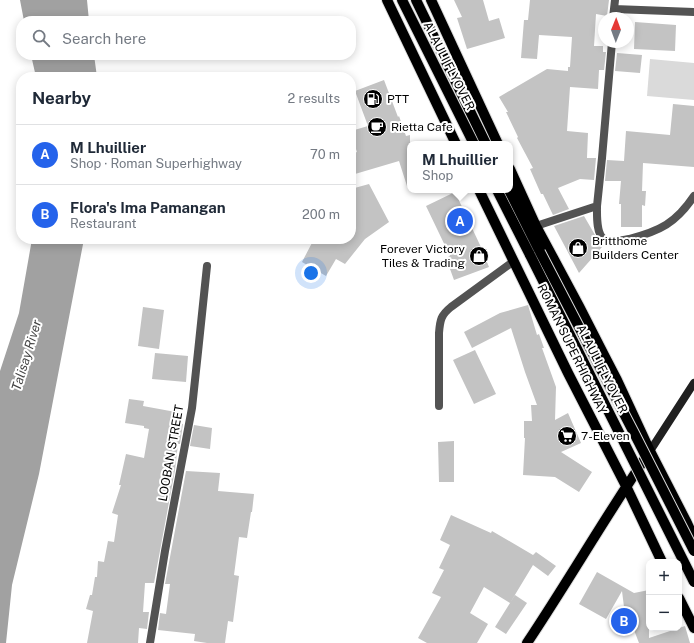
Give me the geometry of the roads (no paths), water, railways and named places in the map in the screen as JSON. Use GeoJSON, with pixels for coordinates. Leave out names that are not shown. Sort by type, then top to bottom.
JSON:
{"type":"FeatureCollection","features":[{"type":"Feature","properties":{"kind":"main road"},"geometry":{"type":"LineString","coordinates":[[387,0],[455,141]]}},
{"type":"Feature","properties":{"kind":"main road","name":"ALAULI FLYOVER"},"geometry":{"type":"LineString","coordinates":[[402,0],[472,141]]}},
{"type":"Feature","properties":{"kind":"main road","name":"ALAULI FLYOVER"},"geometry":{"type":"LineString","coordinates":[[416,0],[485,141]]}},
{"type":"Feature","properties":{"kind":"main road"},"geometry":{"type":"LineString","coordinates":[[431,0],[497,141]]}},
{"type":"Feature","properties":{"kind":"main road","name":"ROMAN SUPERHIGHWAY"},"geometry":{"type":"LineString","coordinates":[[513,176],[536,226],[617,380],[650,451],[694,538]]}},
{"type":"Feature","properties":{"kind":"main road","name":"ROMAN SUPERHIGHWAY"},"geometry":{"type":"LineString","coordinates":[[480,193],[568,373],[626,486],[661,559]]}},
{"type":"Feature","properties":{"kind":"main road","name":"ALAULI FLYOVER"},"geometry":{"type":"LineString","coordinates":[[499,193],[535,253],[634,433],[694,551]]}},
{"type":"Feature","properties":{"kind":"main road","name":"ALAULI FLYOVER"},"geometry":{"type":"LineString","coordinates":[[510,193],[535,253],[694,582]]}},
{"type":"Feature","properties":{"kind":"main road"},"geometry":{"type":"LineString","coordinates":[[527,643],[626,486],[694,383]]}},
{"type":"Feature","properties":{"kind":"main road"},"geometry":{"type":"LineString","coordinates":[[682,604],[694,628]]}},
{"type":"Feature","properties":{"kind":"street"},"geometry":{"type":"LineString","coordinates":[[614,12],[615,0]]}},
{"type":"Feature","properties":{"kind":"street"},"geometry":{"type":"LineString","coordinates":[[634,14],[694,12]]}},
{"type":"Feature","properties":{"kind":"street"},"geometry":{"type":"LineString","coordinates":[[611,48],[597,206],[597,223],[600,233],[604,239],[613,241],[646,234],[662,228],[680,214],[694,196]]}},
{"type":"Feature","properties":{"kind":"street"},"geometry":{"type":"LineString","coordinates":[[536,226],[597,206]]}},
{"type":"Feature","properties":{"kind":"street"},"geometry":{"type":"LineString","coordinates":[[439,406],[439,332],[442,317],[451,307],[514,261]]}},
{"type":"Feature","properties":{"kind":"street","name":"LOOBAN STREET"},"geometry":{"type":"LineString","coordinates":[[150,643],[165,551],[192,408],[207,266]]}},
{"type":"Feature","properties":{"kind":"water"},"geometry":{"type":"Polygon","coordinates":[[[20,0],[87,0],[89,16],[23,16],[20,0]]]}},
{"type":"Feature","properties":{"kind":"water"},"geometry":{"type":"Polygon","coordinates":[[[32,60],[95,60],[96,72],[35,72],[32,60]]]}},
{"type":"Feature","properties":{"kind":"water","name":"Talisay River"},"geometry":{"type":"Polygon","coordinates":[[[31,244],[83,244],[39,474],[12,585],[6,643],[0,643],[0,371],[19,313],[31,244]]]}},
{"type":"Feature","properties":{"kind":"place","name":"PTT"},"geometry":{"type":"Point","coordinates":[373,99]}},
{"type":"Feature","properties":{"kind":"place","name":"Rietta Cafe"},"geometry":{"type":"Point","coordinates":[377,127]}},
{"type":"Feature","properties":{"kind":"place","name":"M Lhuillier"},"geometry":{"type":"Point","coordinates":[460,221]}},
{"type":"Feature","properties":{"kind":"place","name":"Britthome Builders Center"},"geometry":{"type":"Point","coordinates":[578,248]}},
{"type":"Feature","properties":{"kind":"place","name":"Forever Victory Tiles & Trading"},"geometry":{"type":"Point","coordinates":[479,256]}},
{"type":"Feature","properties":{"kind":"place","name":"7-Eleven"},"geometry":{"type":"Point","coordinates":[567,436]}},
{"type":"Feature","properties":{"kind":"place","name":"Flora's Ima Pamangan"},"geometry":{"type":"Point","coordinates":[624,621]}}]}
